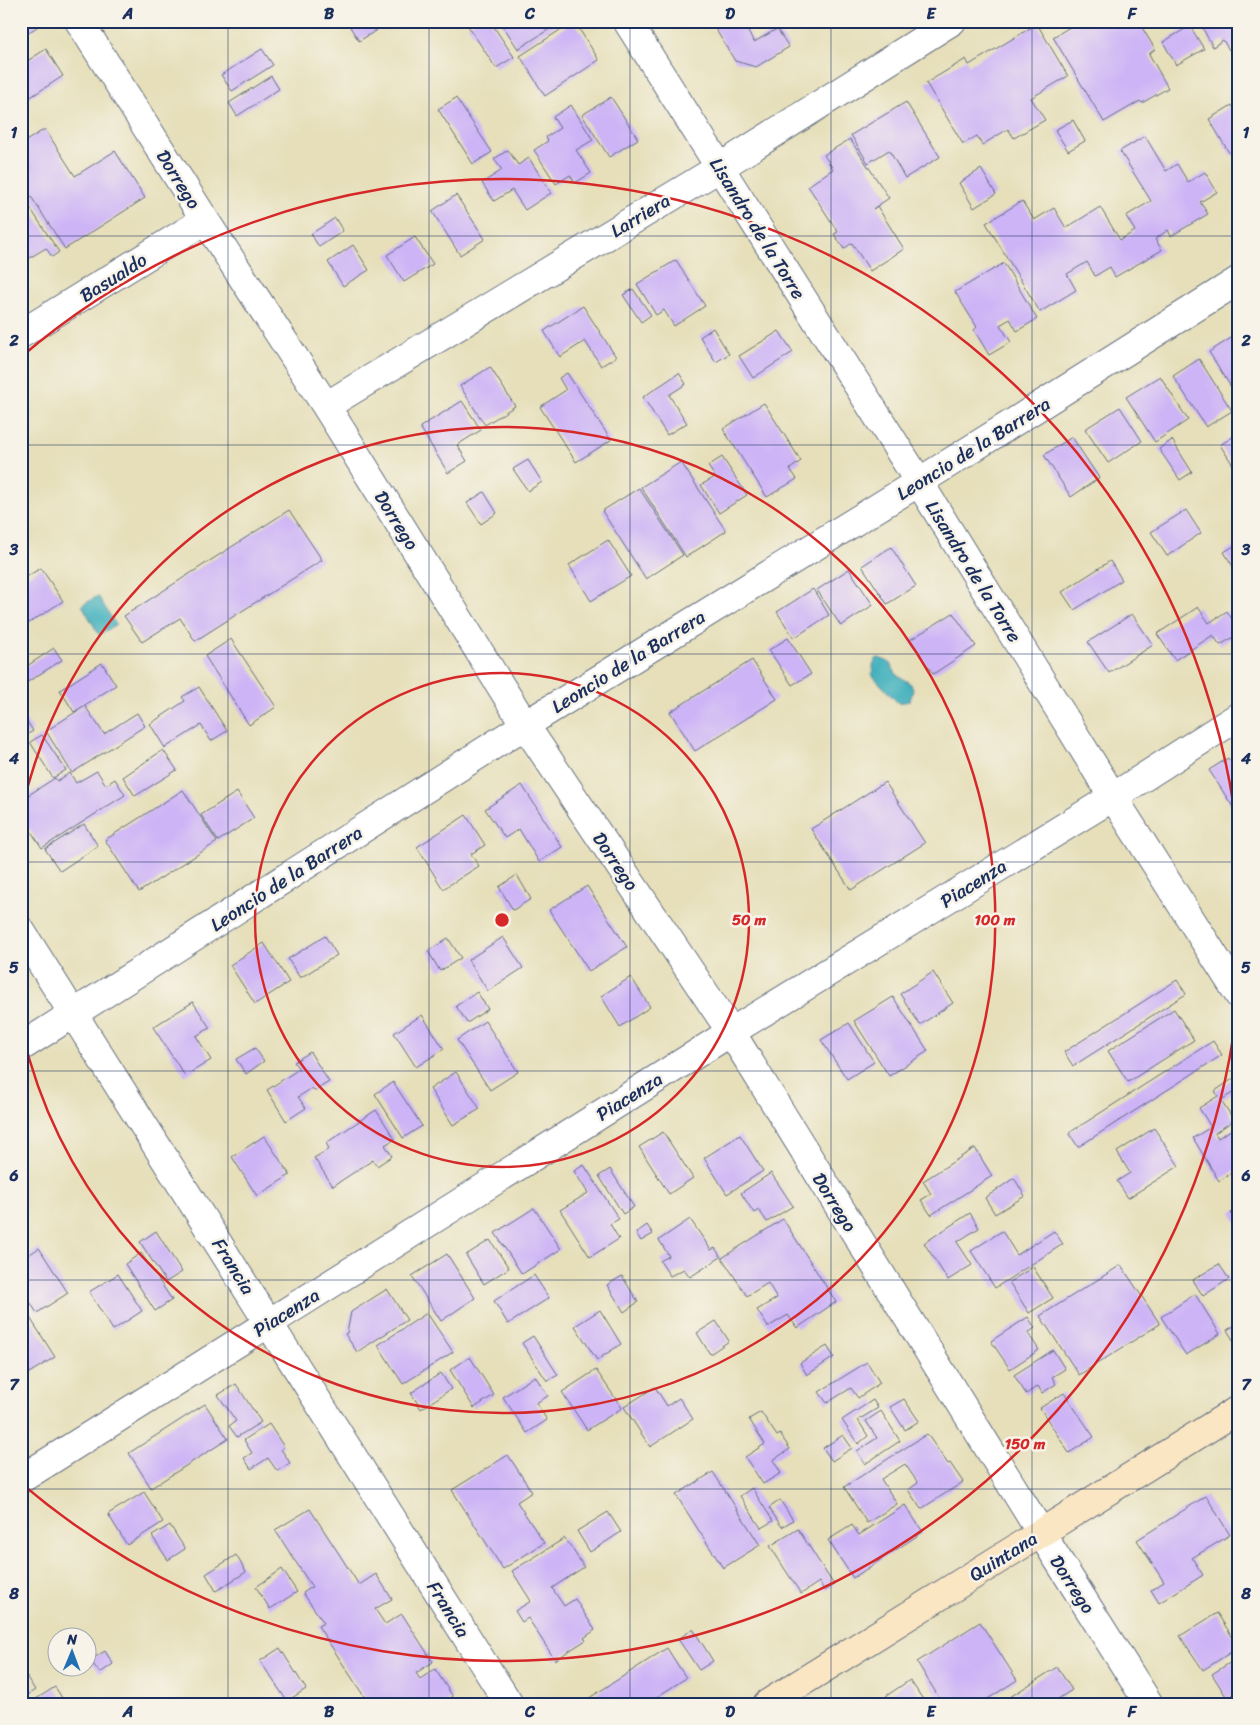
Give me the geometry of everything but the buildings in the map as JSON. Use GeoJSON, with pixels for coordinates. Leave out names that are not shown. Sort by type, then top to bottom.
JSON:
{"type":"FeatureCollection","features":[{"type":"Feature","properties":{"kind":"main road","name":"Quintana"},"geometry":{"type":"LineString","coordinates":[[767,1704],[1239,1409]]}},
{"type":"Feature","properties":{"kind":"street","name":"Dorrego"},"geometry":{"type":"LineString","coordinates":[[79,21],[326,406],[525,725],[731,1032],[1040,1533],[1149,1704]]}},
{"type":"Feature","properties":{"kind":"street","name":"Lisandro de la Torre"},"geometry":{"type":"LineString","coordinates":[[627,21],[919,482],[1113,797],[1239,995]]}},
{"type":"Feature","properties":{"kind":"street","name":"Larriera"},"geometry":{"type":"LineString","coordinates":[[326,406],[719,168],[952,21]]}},
{"type":"Feature","properties":{"kind":"street","name":"Basualdo"},"geometry":{"type":"LineString","coordinates":[[21,334],[205,220]]}},
{"type":"Feature","properties":{"kind":"street","name":"Leoncio de la Barrera"},"geometry":{"type":"LineString","coordinates":[[21,1047],[525,725],[919,482],[1239,280]]}},
{"type":"Feature","properties":{"kind":"street","name":"Piacenza"},"geometry":{"type":"LineString","coordinates":[[21,1478],[731,1032],[1113,797],[1239,716]]}},
{"type":"Feature","properties":{"kind":"street","name":"Francia"},"geometry":{"type":"LineString","coordinates":[[21,931],[509,1704]]}},
{"type":"Feature","properties":{"kind":"water"},"geometry":{"type":"Polygon","coordinates":[[[98,596],[116,625],[99,635],[82,605],[98,596]]]}},
{"type":"Feature","properties":{"kind":"water"},"geometry":{"type":"Polygon","coordinates":[[[879,658],[889,662],[897,675],[911,684],[913,690],[910,701],[898,703],[872,675],[873,666],[876,659],[879,658]]]}}]}
